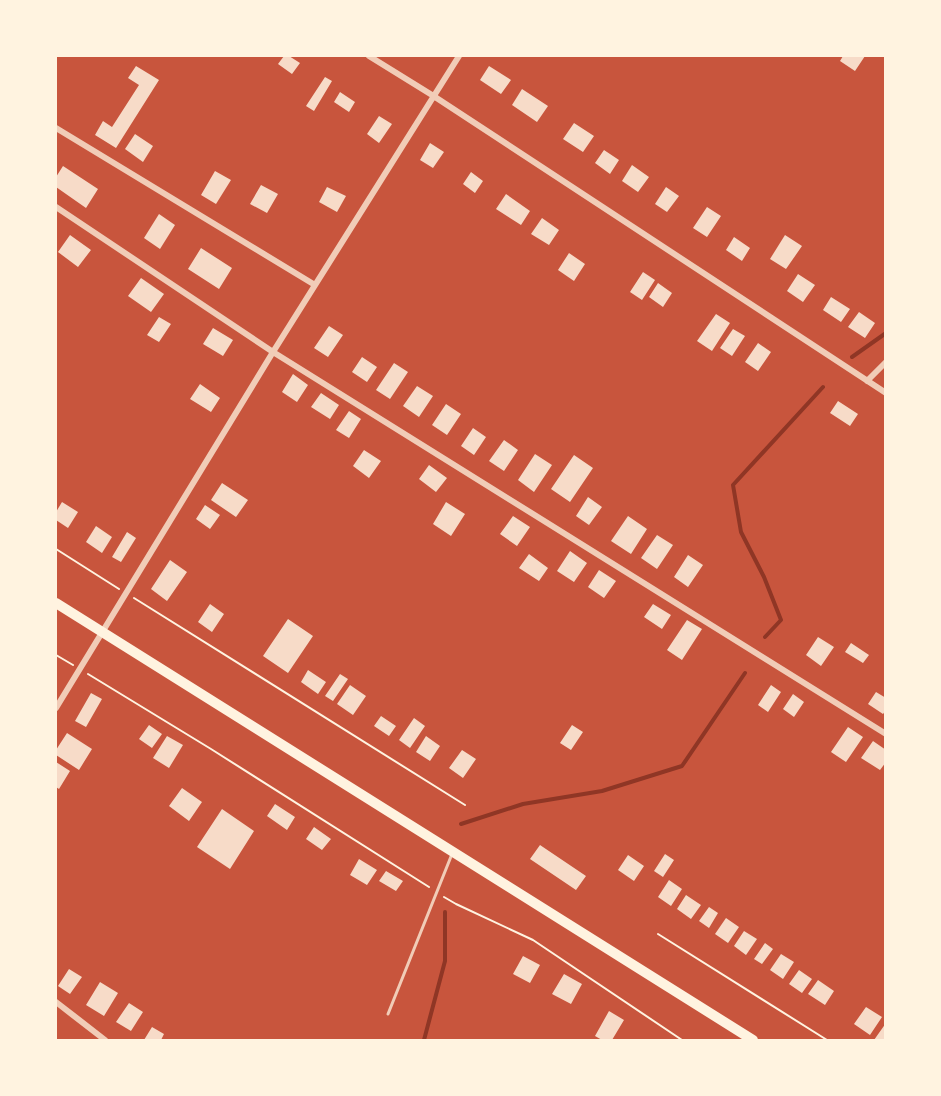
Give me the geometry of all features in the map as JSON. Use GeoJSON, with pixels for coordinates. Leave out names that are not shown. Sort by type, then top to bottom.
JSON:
{"type":"FeatureCollection","features":[{"type":"Feature","properties":{"kind":"main road"},"geometry":{"type":"LineString","coordinates":[[56,603],[753,1041]]}},
{"type":"Feature","properties":{"kind":"street"},"geometry":{"type":"LineString","coordinates":[[369,56],[885,393]]}},
{"type":"Feature","properties":{"kind":"street"},"geometry":{"type":"LineString","coordinates":[[56,708],[273,352],[432,95],[459,56]]}},
{"type":"Feature","properties":{"kind":"street"},"geometry":{"type":"LineString","coordinates":[[56,128],[315,285]]}},
{"type":"Feature","properties":{"kind":"street"},"geometry":{"type":"LineString","coordinates":[[56,207],[273,352],[885,734]]}},
{"type":"Feature","properties":{"kind":"street"},"geometry":{"type":"LineString","coordinates":[[867,381],[885,362]]}},
{"type":"Feature","properties":{"kind":"street"},"geometry":{"type":"LineString","coordinates":[[56,1002],[105,1041]]}},
{"type":"Feature","properties":{"kind":"lane"},"geometry":{"type":"LineString","coordinates":[[388,1014],[453,852]]}},
{"type":"Feature","properties":{"kind":"path"},"geometry":{"type":"LineString","coordinates":[[56,549],[465,805]]}},
{"type":"Feature","properties":{"kind":"path"},"geometry":{"type":"LineString","coordinates":[[56,655],[211,749],[456,904],[533,940],[682,1041]]}},
{"type":"Feature","properties":{"kind":"path"},"geometry":{"type":"LineString","coordinates":[[658,934],[827,1041]]}},
{"type":"Feature","properties":{"kind":"building"},"geometry":{"type":"Polygon","coordinates":[[[284,56],[289,56],[300,63],[292,74],[278,64],[284,56]]]}},
{"type":"Feature","properties":{"kind":"building"},"geometry":{"type":"Polygon","coordinates":[[[843,56],[865,56],[855,71],[840,61],[843,56]]]}},
{"type":"Feature","properties":{"kind":"building"},"geometry":{"type":"Polygon","coordinates":[[[136,66],[159,80],[116,148],[95,135],[103,121],[112,127],[139,85],[128,78],[136,66]]]}},
{"type":"Feature","properties":{"kind":"building"},"geometry":{"type":"Polygon","coordinates":[[[489,66],[511,80],[501,94],[480,80],[489,66]]]}},
{"type":"Feature","properties":{"kind":"building"},"geometry":{"type":"Polygon","coordinates":[[[325,77],[332,81],[314,111],[306,106],[325,77]]]}},
{"type":"Feature","properties":{"kind":"building"},"geometry":{"type":"Polygon","coordinates":[[[522,89],[548,106],[537,122],[512,105],[522,89]]]}},
{"type":"Feature","properties":{"kind":"building"},"geometry":{"type":"Polygon","coordinates":[[[340,92],[355,102],[349,112],[334,102],[340,92]]]}},
{"type":"Feature","properties":{"kind":"building"},"geometry":{"type":"Polygon","coordinates":[[[379,116],[392,124],[379,143],[367,134],[379,116]]]}},
{"type":"Feature","properties":{"kind":"building"},"geometry":{"type":"Polygon","coordinates":[[[574,123],[594,136],[583,152],[563,139],[574,123]]]}},
{"type":"Feature","properties":{"kind":"building"},"geometry":{"type":"Polygon","coordinates":[[[135,134],[153,146],[143,162],[125,149],[135,134]]]}},
{"type":"Feature","properties":{"kind":"building"},"geometry":{"type":"Polygon","coordinates":[[[430,143],[444,152],[433,168],[420,160],[430,143]]]}},
{"type":"Feature","properties":{"kind":"building"},"geometry":{"type":"Polygon","coordinates":[[[604,150],[619,160],[610,174],[595,163],[604,150]]]}},
{"type":"Feature","properties":{"kind":"building"},"geometry":{"type":"Polygon","coordinates":[[[632,165],[649,177],[638,192],[622,181],[632,165]]]}},
{"type":"Feature","properties":{"kind":"building"},"geometry":{"type":"Polygon","coordinates":[[[63,166],[98,189],[86,208],[56,187],[56,177],[63,166]]]}},
{"type":"Feature","properties":{"kind":"building"},"geometry":{"type":"Polygon","coordinates":[[[215,171],[231,180],[216,204],[201,195],[215,171]]]}},
{"type":"Feature","properties":{"kind":"building"},"geometry":{"type":"Polygon","coordinates":[[[471,172],[483,181],[475,193],[463,184],[471,172]]]}},
{"type":"Feature","properties":{"kind":"building"},"geometry":{"type":"Polygon","coordinates":[[[261,185],[278,194],[267,213],[250,204],[261,185]]]}},
{"type":"Feature","properties":{"kind":"building"},"geometry":{"type":"Polygon","coordinates":[[[327,187],[346,196],[337,212],[319,202],[327,187]]]}},
{"type":"Feature","properties":{"kind":"building"},"geometry":{"type":"Polygon","coordinates":[[[666,187],[679,196],[667,212],[655,204],[666,187]]]}},
{"type":"Feature","properties":{"kind":"building"},"geometry":{"type":"Polygon","coordinates":[[[506,194],[530,211],[521,225],[496,209],[506,194]]]}},
{"type":"Feature","properties":{"kind":"building"},"geometry":{"type":"Polygon","coordinates":[[[707,207],[721,216],[707,237],[693,228],[707,207]]]}},
{"type":"Feature","properties":{"kind":"building"},"geometry":{"type":"Polygon","coordinates":[[[159,214],[175,225],[160,249],[144,238],[159,214]]]}},
{"type":"Feature","properties":{"kind":"building"},"geometry":{"type":"Polygon","coordinates":[[[542,218],[559,230],[549,245],[531,234],[542,218]]]}},
{"type":"Feature","properties":{"kind":"building"},"geometry":{"type":"Polygon","coordinates":[[[70,235],[91,250],[78,267],[58,252],[70,235]]]}},
{"type":"Feature","properties":{"kind":"building"},"geometry":{"type":"Polygon","coordinates":[[[785,235],[802,246],[786,269],[770,259],[785,235]]]}},
{"type":"Feature","properties":{"kind":"building"},"geometry":{"type":"Polygon","coordinates":[[[734,237],[750,248],[742,261],[726,250],[734,237]]]}},
{"type":"Feature","properties":{"kind":"building"},"geometry":{"type":"Polygon","coordinates":[[[201,248],[232,268],[219,289],[188,269],[201,248]]]}},
{"type":"Feature","properties":{"kind":"building"},"geometry":{"type":"Polygon","coordinates":[[[569,253],[585,264],[574,281],[558,270],[569,253]]]}},
{"type":"Feature","properties":{"kind":"building"},"geometry":{"type":"Polygon","coordinates":[[[643,272],[655,280],[642,300],[630,292],[643,272]]]}},
{"type":"Feature","properties":{"kind":"building"},"geometry":{"type":"Polygon","coordinates":[[[798,274],[815,285],[803,302],[787,291],[798,274]]]}},
{"type":"Feature","properties":{"kind":"building"},"geometry":{"type":"Polygon","coordinates":[[[141,278],[164,294],[151,312],[128,296],[141,278]]]}},
{"type":"Feature","properties":{"kind":"building"},"geometry":{"type":"Polygon","coordinates":[[[658,283],[672,293],[663,307],[649,297],[658,283]]]}},
{"type":"Feature","properties":{"kind":"building"},"geometry":{"type":"Polygon","coordinates":[[[831,297],[850,309],[841,322],[823,310],[831,297]]]}},
{"type":"Feature","properties":{"kind":"building"},"geometry":{"type":"Polygon","coordinates":[[[859,312],[875,323],[865,338],[848,327],[859,312]]]}},
{"type":"Feature","properties":{"kind":"building"},"geometry":{"type":"Polygon","coordinates":[[[716,314],[730,323],[712,351],[697,341],[716,314]]]}},
{"type":"Feature","properties":{"kind":"building"},"geometry":{"type":"Polygon","coordinates":[[[159,317],[171,324],[159,342],[147,335],[159,317]]]}},
{"type":"Feature","properties":{"kind":"building"},"geometry":{"type":"Polygon","coordinates":[[[329,326],[343,335],[328,357],[314,348],[329,326]]]}},
{"type":"Feature","properties":{"kind":"building"},"geometry":{"type":"Polygon","coordinates":[[[213,328],[233,340],[223,356],[203,344],[213,328]]]}},
{"type":"Feature","properties":{"kind":"building"},"geometry":{"type":"Polygon","coordinates":[[[733,329],[745,336],[732,356],[720,348],[733,329]]]}},
{"type":"Feature","properties":{"kind":"building"},"geometry":{"type":"Polygon","coordinates":[[[758,343],[771,352],[758,371],[745,362],[758,343]]]}},
{"type":"Feature","properties":{"kind":"building"},"geometry":{"type":"Polygon","coordinates":[[[362,357],[377,367],[367,382],[352,372],[362,357]]]}},
{"type":"Feature","properties":{"kind":"building"},"geometry":{"type":"Polygon","coordinates":[[[394,363],[408,372],[390,399],[376,390],[394,363]]]}},
{"type":"Feature","properties":{"kind":"building"},"geometry":{"type":"Polygon","coordinates":[[[293,374],[308,385],[297,402],[282,392],[293,374]]]}},
{"type":"Feature","properties":{"kind":"building"},"geometry":{"type":"Polygon","coordinates":[[[200,384],[220,398],[211,412],[190,399],[200,384]]]}},
{"type":"Feature","properties":{"kind":"building"},"geometry":{"type":"Polygon","coordinates":[[[417,386],[433,396],[419,417],[403,406],[417,386]]]}},
{"type":"Feature","properties":{"kind":"building"},"geometry":{"type":"Polygon","coordinates":[[[321,393],[339,405],[330,419],[311,407],[321,393]]]}},
{"type":"Feature","properties":{"kind":"building"},"geometry":{"type":"Polygon","coordinates":[[[838,401],[858,414],[850,426],[830,413],[838,401]]]}},
{"type":"Feature","properties":{"kind":"building"},"geometry":{"type":"Polygon","coordinates":[[[446,404],[461,414],[447,435],[432,425],[446,404]]]}},
{"type":"Feature","properties":{"kind":"building"},"geometry":{"type":"Polygon","coordinates":[[[349,411],[361,419],[349,438],[336,430],[349,411]]]}},
{"type":"Feature","properties":{"kind":"building"},"geometry":{"type":"Polygon","coordinates":[[[473,428],[486,437],[474,455],[461,446],[473,428]]]}},
{"type":"Feature","properties":{"kind":"building"},"geometry":{"type":"Polygon","coordinates":[[[504,440],[518,450],[504,471],[489,461],[504,440]]]}},
{"type":"Feature","properties":{"kind":"building"},"geometry":{"type":"Polygon","coordinates":[[[364,450],[381,461],[369,478],[353,466],[364,450]]]}},
{"type":"Feature","properties":{"kind":"building"},"geometry":{"type":"Polygon","coordinates":[[[535,454],[552,465],[534,492],[518,480],[535,454]]]}},
{"type":"Feature","properties":{"kind":"building"},"geometry":{"type":"Polygon","coordinates":[[[574,455],[593,468],[570,502],[551,489],[574,455]]]}},
{"type":"Feature","properties":{"kind":"building"},"geometry":{"type":"Polygon","coordinates":[[[429,465],[447,478],[436,492],[419,479],[429,465]]]}},
{"type":"Feature","properties":{"kind":"building"},"geometry":{"type":"Polygon","coordinates":[[[222,483],[248,500],[236,517],[211,500],[222,483]]]}},
{"type":"Feature","properties":{"kind":"building"},"geometry":{"type":"Polygon","coordinates":[[[588,497],[602,507],[589,525],[576,516],[588,497]]]}},
{"type":"Feature","properties":{"kind":"building"},"geometry":{"type":"Polygon","coordinates":[[[62,502],[78,512],[68,528],[56,520],[56,512],[62,502]]]}},
{"type":"Feature","properties":{"kind":"building"},"geometry":{"type":"Polygon","coordinates":[[[446,502],[465,514],[451,536],[433,524],[446,502]]]}},
{"type":"Feature","properties":{"kind":"building"},"geometry":{"type":"Polygon","coordinates":[[[205,505],[220,515],[210,529],[196,519],[205,505]]]}},
{"type":"Feature","properties":{"kind":"building"},"geometry":{"type":"Polygon","coordinates":[[[513,516],[530,527],[517,546],[500,534],[513,516]]]}},
{"type":"Feature","properties":{"kind":"building"},"geometry":{"type":"Polygon","coordinates":[[[628,516],[647,529],[631,554],[611,541],[628,516]]]}},
{"type":"Feature","properties":{"kind":"building"},"geometry":{"type":"Polygon","coordinates":[[[96,526],[112,537],[102,553],[86,542],[96,526]]]}},
{"type":"Feature","properties":{"kind":"building"},"geometry":{"type":"Polygon","coordinates":[[[127,532],[136,538],[121,562],[112,557],[127,532]]]}},
{"type":"Feature","properties":{"kind":"building"},"geometry":{"type":"Polygon","coordinates":[[[657,535],[673,545],[657,569],[641,558],[657,535]]]}},
{"type":"Feature","properties":{"kind":"building"},"geometry":{"type":"Polygon","coordinates":[[[570,551],[587,563],[574,582],[557,571],[570,551]]]}},
{"type":"Feature","properties":{"kind":"building"},"geometry":{"type":"Polygon","coordinates":[[[529,554],[548,568],[539,581],[519,568],[529,554]]]}},
{"type":"Feature","properties":{"kind":"building"},"geometry":{"type":"Polygon","coordinates":[[[688,555],[703,565],[688,587],[674,577],[688,555]]]}},
{"type":"Feature","properties":{"kind":"building"},"geometry":{"type":"Polygon","coordinates":[[[170,560],[187,572],[167,601],[151,589],[170,560]]]}},
{"type":"Feature","properties":{"kind":"building"},"geometry":{"type":"Polygon","coordinates":[[[599,570],[616,581],[604,598],[588,587],[599,570]]]}},
{"type":"Feature","properties":{"kind":"building"},"geometry":{"type":"Polygon","coordinates":[[[210,604],[224,614],[212,632],[198,622],[210,604]]]}},
{"type":"Feature","properties":{"kind":"building"},"geometry":{"type":"Polygon","coordinates":[[[653,604],[671,615],[662,629],[644,617],[653,604]]]}},
{"type":"Feature","properties":{"kind":"building"},"geometry":{"type":"Polygon","coordinates":[[[288,619],[313,636],[288,673],[263,656],[288,619]]]}},
{"type":"Feature","properties":{"kind":"building"},"geometry":{"type":"Polygon","coordinates":[[[687,620],[702,629],[682,660],[667,650],[687,620]]]}},
{"type":"Feature","properties":{"kind":"building"},"geometry":{"type":"Polygon","coordinates":[[[818,637],[834,647],[821,666],[806,655],[818,637]]]}},
{"type":"Feature","properties":{"kind":"building"},"geometry":{"type":"Polygon","coordinates":[[[851,643],[869,655],[863,663],[845,652],[851,643]]]}},
{"type":"Feature","properties":{"kind":"building"},"geometry":{"type":"Polygon","coordinates":[[[308,670],[326,682],[318,694],[301,682],[308,670]]]}},
{"type":"Feature","properties":{"kind":"building"},"geometry":{"type":"Polygon","coordinates":[[[340,674],[348,679],[333,701],[325,696],[340,674]]]}},
{"type":"Feature","properties":{"kind":"building"},"geometry":{"type":"Polygon","coordinates":[[[350,685],[366,696],[353,715],[337,704],[350,685]]]}},
{"type":"Feature","properties":{"kind":"building"},"geometry":{"type":"Polygon","coordinates":[[[771,685],[781,692],[768,712],[758,705],[771,685]]]}},
{"type":"Feature","properties":{"kind":"building"},"geometry":{"type":"Polygon","coordinates":[[[876,692],[886,698],[886,710],[883,714],[868,704],[876,692]]]}},
{"type":"Feature","properties":{"kind":"building"},"geometry":{"type":"Polygon","coordinates":[[[91,693],[102,699],[86,727],[75,721],[91,693]]]}},
{"type":"Feature","properties":{"kind":"building"},"geometry":{"type":"Polygon","coordinates":[[[793,694],[804,702],[794,717],[783,709],[793,694]]]}},
{"type":"Feature","properties":{"kind":"building"},"geometry":{"type":"Polygon","coordinates":[[[381,716],[396,726],[389,736],[374,726],[381,716]]]}},
{"type":"Feature","properties":{"kind":"building"},"geometry":{"type":"Polygon","coordinates":[[[414,718],[425,726],[410,748],[399,740],[414,718]]]}},
{"type":"Feature","properties":{"kind":"building"},"geometry":{"type":"Polygon","coordinates":[[[149,725],[162,734],[152,748],[139,739],[149,725]]]}},
{"type":"Feature","properties":{"kind":"building"},"geometry":{"type":"Polygon","coordinates":[[[572,725],[583,732],[571,750],[560,743],[572,725]]]}},
{"type":"Feature","properties":{"kind":"building"},"geometry":{"type":"Polygon","coordinates":[[[848,727],[863,737],[846,762],[831,752],[848,727]]]}},
{"type":"Feature","properties":{"kind":"building"},"geometry":{"type":"Polygon","coordinates":[[[67,733],[92,749],[79,770],[56,755],[56,750],[67,733]]]}},
{"type":"Feature","properties":{"kind":"building"},"geometry":{"type":"Polygon","coordinates":[[[167,736],[183,745],[169,768],[153,758],[167,736]]]}},
{"type":"Feature","properties":{"kind":"building"},"geometry":{"type":"Polygon","coordinates":[[[426,736],[440,746],[430,761],[416,752],[426,736]]]}},
{"type":"Feature","properties":{"kind":"building"},"geometry":{"type":"Polygon","coordinates":[[[873,741],[886,750],[886,762],[880,770],[861,758],[873,741]]]}},
{"type":"Feature","properties":{"kind":"building"},"geometry":{"type":"Polygon","coordinates":[[[462,750],[476,759],[463,778],[449,768],[462,750]]]}},
{"type":"Feature","properties":{"kind":"building"},"geometry":{"type":"Polygon","coordinates":[[[56,762],[70,771],[59,789],[56,787],[56,762]]]}},
{"type":"Feature","properties":{"kind":"building"},"geometry":{"type":"Polygon","coordinates":[[[182,788],[202,802],[189,821],[169,806],[182,788]]]}},
{"type":"Feature","properties":{"kind":"building"},"geometry":{"type":"Polygon","coordinates":[[[275,804],[295,817],[287,830],[267,816],[275,804]]]}},
{"type":"Feature","properties":{"kind":"building"},"geometry":{"type":"Polygon","coordinates":[[[222,809],[254,831],[230,869],[197,847],[222,809]]]}},
{"type":"Feature","properties":{"kind":"building"},"geometry":{"type":"Polygon","coordinates":[[[314,827],[331,839],[322,850],[306,839],[314,827]]]}},
{"type":"Feature","properties":{"kind":"building"},"geometry":{"type":"Polygon","coordinates":[[[540,845],[586,876],[576,890],[530,859],[540,845]]]}},
{"type":"Feature","properties":{"kind":"building"},"geometry":{"type":"Polygon","coordinates":[[[665,854],[674,860],[663,877],[654,871],[665,854]]]}},
{"type":"Feature","properties":{"kind":"building"},"geometry":{"type":"Polygon","coordinates":[[[628,855],[644,866],[634,881],[618,870],[628,855]]]}},
{"type":"Feature","properties":{"kind":"building"},"geometry":{"type":"Polygon","coordinates":[[[359,859],[377,870],[367,885],[350,875],[359,859]]]}},
{"type":"Feature","properties":{"kind":"building"},"geometry":{"type":"Polygon","coordinates":[[[386,871],[403,881],[396,891],[379,881],[386,871]]]}},
{"type":"Feature","properties":{"kind":"building"},"geometry":{"type":"Polygon","coordinates":[[[669,880],[682,889],[671,906],[658,897],[669,880]]]}},
{"type":"Feature","properties":{"kind":"building"},"geometry":{"type":"Polygon","coordinates":[[[686,895],[701,905],[691,919],[677,909],[686,895]]]}},
{"type":"Feature","properties":{"kind":"building"},"geometry":{"type":"Polygon","coordinates":[[[709,907],[718,913],[709,928],[699,921],[709,907]]]}},
{"type":"Feature","properties":{"kind":"building"},"geometry":{"type":"Polygon","coordinates":[[[726,918],[739,927],[728,943],[715,934],[726,918]]]}},
{"type":"Feature","properties":{"kind":"building"},"geometry":{"type":"Polygon","coordinates":[[[744,931],[757,939],[746,955],[734,946],[744,931]]]}},
{"type":"Feature","properties":{"kind":"building"},"geometry":{"type":"Polygon","coordinates":[[[765,943],[773,949],[762,964],[754,959],[765,943]]]}},
{"type":"Feature","properties":{"kind":"building"},"geometry":{"type":"Polygon","coordinates":[[[781,954],[794,962],[783,979],[770,970],[781,954]]]}},
{"type":"Feature","properties":{"kind":"building"},"geometry":{"type":"Polygon","coordinates":[[[523,956],[540,965],[530,983],[513,974],[523,956]]]}},
{"type":"Feature","properties":{"kind":"building"},"geometry":{"type":"Polygon","coordinates":[[[69,969],[82,977],[70,994],[58,986],[69,969]]]}},
{"type":"Feature","properties":{"kind":"building"},"geometry":{"type":"Polygon","coordinates":[[[799,970],[812,979],[802,993],[789,984],[799,970]]]}},
{"type":"Feature","properties":{"kind":"building"},"geometry":{"type":"Polygon","coordinates":[[[564,974],[582,984],[571,1004],[552,994],[564,974]]]}},
{"type":"Feature","properties":{"kind":"building"},"geometry":{"type":"Polygon","coordinates":[[[818,980],[834,991],[825,1005],[808,994],[818,980]]]}},
{"type":"Feature","properties":{"kind":"building"},"geometry":{"type":"Polygon","coordinates":[[[100,982],[118,993],[104,1016],[86,1005],[100,982]]]}},
{"type":"Feature","properties":{"kind":"building"},"geometry":{"type":"Polygon","coordinates":[[[129,1003],[143,1012],[131,1031],[116,1022],[129,1003]]]}},
{"type":"Feature","properties":{"kind":"building"},"geometry":{"type":"Polygon","coordinates":[[[866,1007],[882,1017],[870,1035],[854,1024],[866,1007]]]}},
{"type":"Feature","properties":{"kind":"building"},"geometry":{"type":"Polygon","coordinates":[[[609,1011],[624,1020],[612,1040],[602,1040],[595,1036],[609,1011]]]}},
{"type":"Feature","properties":{"kind":"building"},"geometry":{"type":"Polygon","coordinates":[[[886,1023],[886,1040],[874,1040],[886,1023]]]}},
{"type":"Feature","properties":{"kind":"building"},"geometry":{"type":"Polygon","coordinates":[[[152,1027],[164,1034],[161,1040],[144,1040],[152,1027]]]}},
{"type":"Feature","properties":{"kind":"waterway"},"geometry":{"type":"LineString","coordinates":[[852,357],[886,333]]}},
{"type":"Feature","properties":{"kind":"waterway"},"geometry":{"type":"LineString","coordinates":[[765,637],[781,620],[764,577],[741,532],[733,485],[823,387]]}},
{"type":"Feature","properties":{"kind":"waterway"},"geometry":{"type":"LineString","coordinates":[[461,824],[523,804],[602,791],[682,766],[745,673]]}},
{"type":"Feature","properties":{"kind":"waterway"},"geometry":{"type":"LineString","coordinates":[[424,1040],[445,961],[445,912]]}}]}
